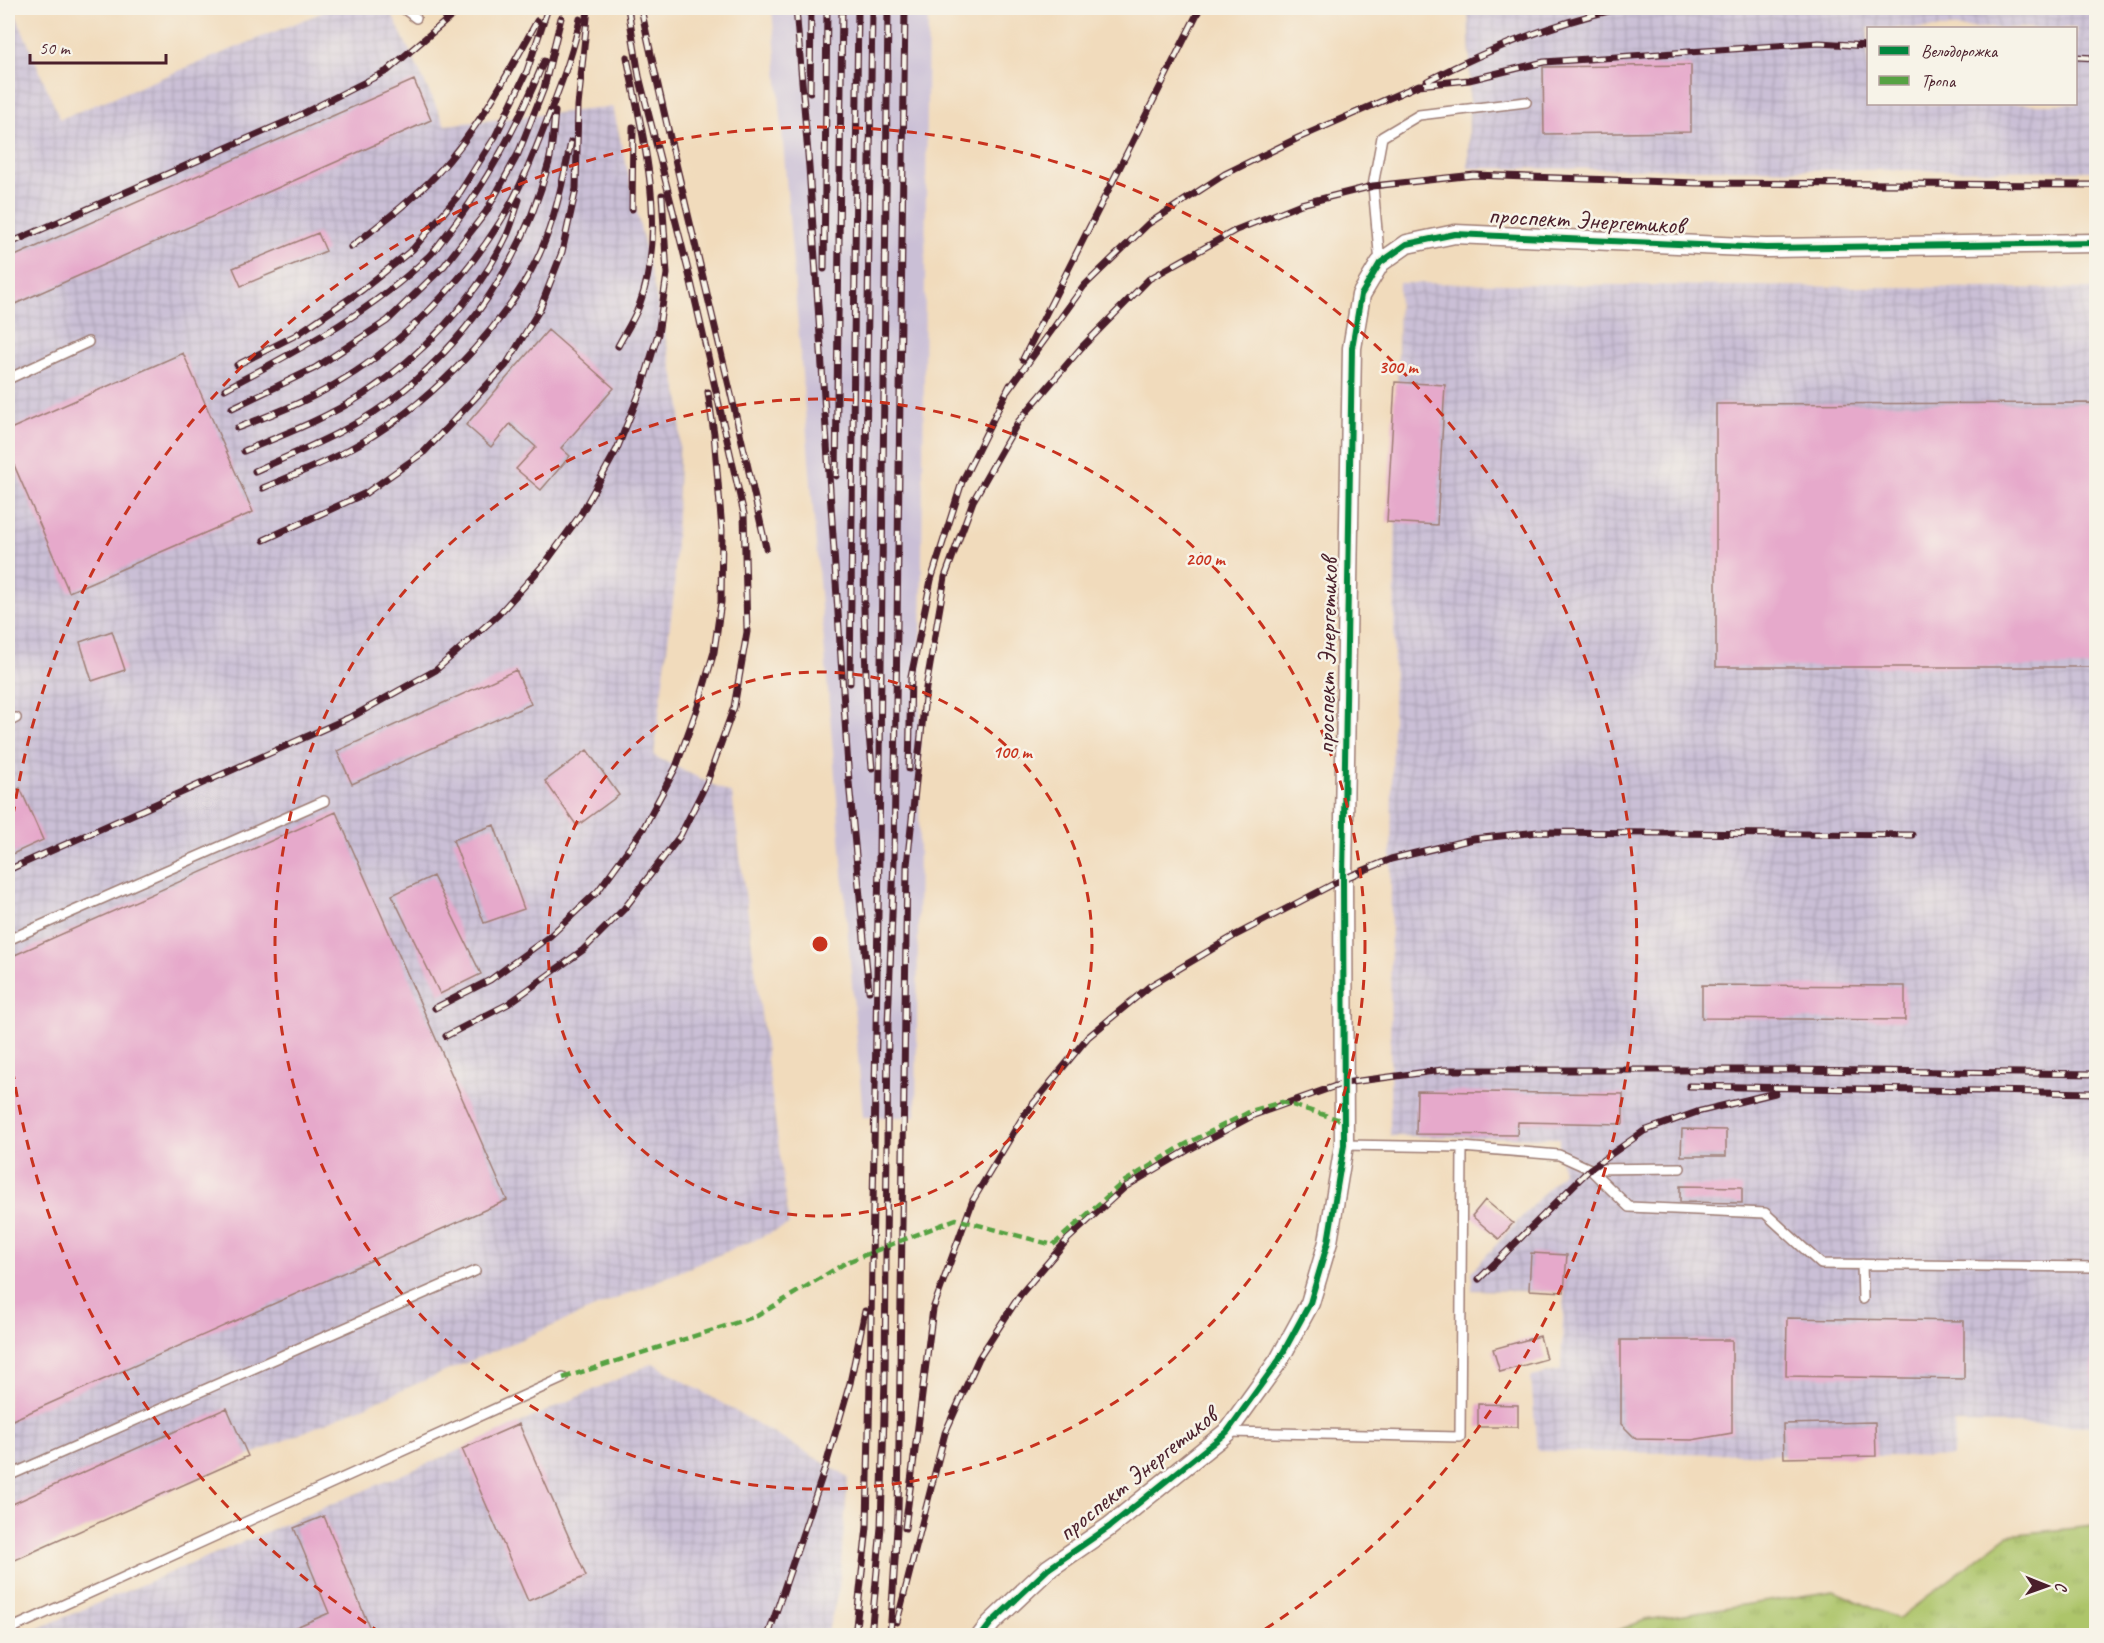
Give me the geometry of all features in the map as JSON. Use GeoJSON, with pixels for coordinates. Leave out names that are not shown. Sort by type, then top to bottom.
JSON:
{"type":"FeatureCollection","features":[{"type":"Feature","properties":{"kind":"street","name":"проспект Энергетиков"},"geometry":{"type":"LineString","coordinates":[[981,1635],[1048,1569],[1109,1527],[1227,1432],[1279,1360],[1310,1302],[1329,1242],[1344,1145],[1343,879],[1352,348],[1361,295],[1380,263],[1407,244],[1455,234],[1766,248],[2097,243]]}},
{"type":"Feature","properties":{"kind":"lane"},"geometry":{"type":"LineString","coordinates":[[403,8],[416,18]]}},
{"type":"Feature","properties":{"kind":"lane"},"geometry":{"type":"LineString","coordinates":[[1380,263],[1373,186],[1382,137],[1419,115],[1526,102]]}},
{"type":"Feature","properties":{"kind":"lane"},"geometry":{"type":"LineString","coordinates":[[8,379],[88,342]]}},
{"type":"Feature","properties":{"kind":"lane"},"geometry":{"type":"LineString","coordinates":[[8,940],[324,801]]}},
{"type":"Feature","properties":{"kind":"lane"},"geometry":{"type":"LineString","coordinates":[[1344,1145],[1462,1146],[1559,1155],[1590,1169],[1629,1207],[1765,1213],[1821,1263],[2097,1267]]}},
{"type":"Feature","properties":{"kind":"lane"},"geometry":{"type":"LineString","coordinates":[[1227,1432],[1460,1437],[1462,1146]]}},
{"type":"Feature","properties":{"kind":"lane"},"geometry":{"type":"LineString","coordinates":[[1590,1169],[1680,1168]]}},
{"type":"Feature","properties":{"kind":"lane"},"geometry":{"type":"LineString","coordinates":[[1862,1264],[1863,1299]]}},
{"type":"Feature","properties":{"kind":"lane"},"geometry":{"type":"LineString","coordinates":[[8,1476],[475,1271]]}},
{"type":"Feature","properties":{"kind":"lane"},"geometry":{"type":"LineString","coordinates":[[8,1630],[563,1378]]}},
{"type":"Feature","properties":{"kind":"shaded area"},"geometry":{"type":"Polygon","coordinates":[[[8,8],[13,8],[60,119],[333,8],[389,8],[445,125],[613,107],[681,406],[674,593],[654,756],[732,794],[789,1225],[248,1456],[8,1563],[8,8]]]}},
{"type":"Feature","properties":{"kind":"shaded area"},"geometry":{"type":"Polygon","coordinates":[[[772,8],[928,8],[916,1117],[863,1117],[772,8]]]}},
{"type":"Feature","properties":{"kind":"shaded area"},"geometry":{"type":"Polygon","coordinates":[[[1468,8],[2096,8],[2096,171],[1468,168],[1470,59],[1468,8]]]}},
{"type":"Feature","properties":{"kind":"shaded area"},"geometry":{"type":"Polygon","coordinates":[[[1399,283],[2096,289],[2096,1426],[1955,1423],[1953,1457],[1537,1451],[1531,1377],[1561,1370],[1564,1292],[1472,1290],[1472,1271],[1563,1172],[1559,1155],[1559,1138],[1390,1136],[1391,859],[1399,283]]]}},
{"type":"Feature","properties":{"kind":"shaded area"},"geometry":{"type":"Polygon","coordinates":[[[653,1363],[848,1477],[839,1588],[827,1635],[20,1636],[462,1449],[653,1363]]]}},
{"type":"Feature","properties":{"kind":"green space"},"geometry":{"type":"Polygon","coordinates":[[[2096,1527],[2096,1635],[1606,1635],[1645,1620],[1834,1591],[1898,1619],[2008,1535],[2096,1527]]]}},
{"type":"Feature","properties":{"kind":"building"},"geometry":{"type":"Polygon","coordinates":[[[1691,65],[1691,132],[1544,134],[1543,67],[1691,65]]]}},
{"type":"Feature","properties":{"kind":"building"},"geometry":{"type":"Polygon","coordinates":[[[414,80],[431,120],[8,307],[8,259],[414,80]]]}},
{"type":"Feature","properties":{"kind":"building"},"geometry":{"type":"Polygon","coordinates":[[[318,233],[326,251],[241,286],[233,268],[318,233]]]}},
{"type":"Feature","properties":{"kind":"building"},"geometry":{"type":"Polygon","coordinates":[[[548,330],[614,388],[561,448],[570,456],[541,490],[516,469],[536,447],[510,424],[491,447],[466,425],[548,330]]]}},
{"type":"Feature","properties":{"kind":"building"},"geometry":{"type":"Polygon","coordinates":[[[183,353],[253,512],[69,592],[8,451],[8,430],[183,353]]]}},
{"type":"Feature","properties":{"kind":"building"},"geometry":{"type":"Polygon","coordinates":[[[1395,382],[1445,385],[1437,525],[1387,522],[1395,382]]]}},
{"type":"Feature","properties":{"kind":"building"},"geometry":{"type":"Polygon","coordinates":[[[2096,403],[2096,667],[1716,667],[1716,404],[2096,403]]]}},
{"type":"Feature","properties":{"kind":"building"},"geometry":{"type":"Polygon","coordinates":[[[112,631],[125,670],[92,681],[80,642],[112,631]]]}},
{"type":"Feature","properties":{"kind":"building"},"geometry":{"type":"Polygon","coordinates":[[[516,670],[531,704],[352,784],[337,751],[516,670]]]}},
{"type":"Feature","properties":{"kind":"building"},"geometry":{"type":"Polygon","coordinates":[[[587,750],[619,795],[577,826],[545,781],[587,750]]]}},
{"type":"Feature","properties":{"kind":"building"},"geometry":{"type":"Polygon","coordinates":[[[20,788],[43,840],[8,856],[8,794],[20,788]]]}},
{"type":"Feature","properties":{"kind":"building"},"geometry":{"type":"Polygon","coordinates":[[[336,812],[507,1200],[8,1422],[8,958],[336,812]]]}},
{"type":"Feature","properties":{"kind":"building"},"geometry":{"type":"Polygon","coordinates":[[[494,825],[524,909],[484,923],[453,840],[494,825]]]}},
{"type":"Feature","properties":{"kind":"building"},"geometry":{"type":"Polygon","coordinates":[[[433,876],[481,974],[440,994],[392,895],[433,876]]]}},
{"type":"Feature","properties":{"kind":"building"},"geometry":{"type":"Polygon","coordinates":[[[1702,985],[1905,986],[1905,1020],[1702,1018],[1702,985]]]}},
{"type":"Feature","properties":{"kind":"building"},"geometry":{"type":"Polygon","coordinates":[[[1417,1091],[1623,1094],[1623,1124],[1518,1122],[1517,1135],[1416,1134],[1417,1091]]]}},
{"type":"Feature","properties":{"kind":"building"},"geometry":{"type":"Polygon","coordinates":[[[1682,1129],[1726,1130],[1726,1156],[1681,1156],[1682,1129]]]}},
{"type":"Feature","properties":{"kind":"building"},"geometry":{"type":"Polygon","coordinates":[[[1680,1186],[1742,1187],[1742,1203],[1680,1202],[1680,1186]]]}},
{"type":"Feature","properties":{"kind":"building"},"geometry":{"type":"Polygon","coordinates":[[[1485,1200],[1513,1223],[1499,1239],[1472,1216],[1485,1200]]]}},
{"type":"Feature","properties":{"kind":"building"},"geometry":{"type":"Polygon","coordinates":[[[1531,1253],[1567,1255],[1564,1292],[1529,1290],[1531,1253]]]}},
{"type":"Feature","properties":{"kind":"building"},"geometry":{"type":"Polygon","coordinates":[[[2094,1295],[2096,1295],[2096,1401],[2092,1401],[2094,1295]]]}},
{"type":"Feature","properties":{"kind":"building"},"geometry":{"type":"Polygon","coordinates":[[[1787,1318],[1964,1321],[1964,1379],[1786,1376],[1787,1318]]]}},
{"type":"Feature","properties":{"kind":"building"},"geometry":{"type":"Polygon","coordinates":[[[1540,1336],[1546,1359],[1500,1372],[1493,1349],[1540,1336]]]}},
{"type":"Feature","properties":{"kind":"building"},"geometry":{"type":"Polygon","coordinates":[[[1621,1340],[1732,1340],[1732,1433],[1692,1440],[1636,1439],[1621,1424],[1621,1340]]]}},
{"type":"Feature","properties":{"kind":"building"},"geometry":{"type":"Polygon","coordinates":[[[1478,1404],[1518,1405],[1518,1427],[1478,1427],[1478,1404]]]}},
{"type":"Feature","properties":{"kind":"building"},"geometry":{"type":"Polygon","coordinates":[[[227,1408],[248,1456],[8,1563],[8,1506],[227,1408]]]}},
{"type":"Feature","properties":{"kind":"building"},"geometry":{"type":"Polygon","coordinates":[[[1875,1422],[1876,1456],[1784,1458],[1783,1424],[1875,1422]]]}},
{"type":"Feature","properties":{"kind":"building"},"geometry":{"type":"Polygon","coordinates":[[[519,1424],[586,1576],[528,1601],[462,1449],[519,1424]]]}},
{"type":"Feature","properties":{"kind":"building"},"geometry":{"type":"Polygon","coordinates":[[[324,1516],[373,1636],[275,1636],[329,1613],[294,1528],[324,1516]]]}},
{"type":"Feature","properties":{"kind":"railway"},"geometry":{"type":"LineString","coordinates":[[8,244],[290,120],[387,71],[461,8]]}},
{"type":"Feature","properties":{"kind":"railway"},"geometry":{"type":"LineString","coordinates":[[237,365],[296,335],[362,290],[413,249],[457,197],[495,137],[527,71],[548,8]]}},
{"type":"Feature","properties":{"kind":"railway"},"geometry":{"type":"LineString","coordinates":[[264,540],[366,493],[424,452],[506,365],[540,309],[562,252],[576,189],[578,106],[588,8]]}},
{"type":"Feature","properties":{"kind":"railway"},"geometry":{"type":"LineString","coordinates":[[446,1036],[508,1004],[583,950],[624,909],[680,836],[707,782],[734,707],[747,632],[744,514],[691,282],[639,76],[628,8]]}},
{"type":"Feature","properties":{"kind":"railway"},"geometry":{"type":"LineString","coordinates":[[641,8],[766,548]]}},
{"type":"Feature","properties":{"kind":"railway"},"geometry":{"type":"LineString","coordinates":[[796,8],[809,167],[849,782],[869,991]]}},
{"type":"Feature","properties":{"kind":"railway"},"geometry":{"type":"LineString","coordinates":[[810,92],[811,8]]}},
{"type":"Feature","properties":{"kind":"railway"},"geometry":{"type":"LineString","coordinates":[[824,269],[827,8]]}},
{"type":"Feature","properties":{"kind":"railway"},"geometry":{"type":"LineString","coordinates":[[836,476],[842,8]]}},
{"type":"Feature","properties":{"kind":"railway"},"geometry":{"type":"LineString","coordinates":[[850,683],[858,8]]}},
{"type":"Feature","properties":{"kind":"railway"},"geometry":{"type":"LineString","coordinates":[[872,8],[864,608],[867,711],[872,768]]}},
{"type":"Feature","properties":{"kind":"railway"},"geometry":{"type":"LineString","coordinates":[[855,1636],[867,1527],[879,857],[888,8]]}},
{"type":"Feature","properties":{"kind":"railway"},"geometry":{"type":"LineString","coordinates":[[871,1636],[881,1527],[885,1377],[888,1025],[894,859],[905,8]]}},
{"type":"Feature","properties":{"kind":"railway"},"geometry":{"type":"LineString","coordinates":[[1023,359],[1200,8]]}},
{"type":"Feature","properties":{"kind":"railway"},"geometry":{"type":"LineString","coordinates":[[1427,81],[1522,38],[1571,21],[1621,8]]}},
{"type":"Feature","properties":{"kind":"railway"},"geometry":{"type":"LineString","coordinates":[[232,408],[315,368],[387,321],[444,266],[486,212],[518,154],[544,88],[561,18]]}},
{"type":"Feature","properties":{"kind":"railway"},"geometry":{"type":"LineString","coordinates":[[237,428],[318,394],[366,365],[430,309],[469,266],[500,222],[522,181],[563,77],[580,19]]}},
{"type":"Feature","properties":{"kind":"railway"},"geometry":{"type":"LineString","coordinates":[[351,247],[416,194],[451,158],[491,101],[537,21]]}},
{"type":"Feature","properties":{"kind":"railway"},"geometry":{"type":"LineString","coordinates":[[1006,393],[1084,286],[1148,224],[1225,174],[1298,138],[1419,85],[1469,80],[1544,62],[1819,43],[1867,46]]}},
{"type":"Feature","properties":{"kind":"railway"},"geometry":{"type":"LineString","coordinates":[[618,346],[639,306],[648,276],[652,244],[650,181],[627,57]]}},
{"type":"Feature","properties":{"kind":"railway"},"geometry":{"type":"LineString","coordinates":[[2077,57],[2096,58]]}},
{"type":"Feature","properties":{"kind":"railway"},"geometry":{"type":"LineString","coordinates":[[225,389],[305,346],[357,314],[431,254],[479,190],[514,127],[544,61]]}},
{"type":"Feature","properties":{"kind":"railway"},"geometry":{"type":"LineString","coordinates":[[255,471],[339,433],[386,404],[442,355],[466,327],[488,297],[524,233],[549,162],[555,112]]}},
{"type":"Feature","properties":{"kind":"railway"},"geometry":{"type":"LineString","coordinates":[[632,209],[633,127]]}},
{"type":"Feature","properties":{"kind":"railway"},"geometry":{"type":"LineString","coordinates":[[263,488],[326,461],[375,435],[431,392],[482,341],[523,284],[545,242],[562,185],[571,142]]}},
{"type":"Feature","properties":{"kind":"railway"},"geometry":{"type":"LineString","coordinates":[[890,1636],[898,1514],[907,865],[926,688],[945,577],[973,501],[1018,422],[1081,348],[1149,279],[1236,230],[1301,204],[1373,186],[1474,175],[1696,183],[2096,185]]}},
{"type":"Feature","properties":{"kind":"railway"},"geometry":{"type":"LineString","coordinates":[[8,870],[355,715],[436,670],[498,615],[546,562],[581,514],[617,449],[642,387],[658,334],[667,274],[662,195]]}},
{"type":"Feature","properties":{"kind":"railway"},"geometry":{"type":"LineString","coordinates":[[244,451],[306,425],[350,403],[386,379],[427,344],[464,303],[495,258],[507,235],[519,200]]}},
{"type":"Feature","properties":{"kind":"railway"},"geometry":{"type":"LineString","coordinates":[[909,769],[911,677],[931,580],[962,482],[1010,385]]}},
{"type":"Feature","properties":{"kind":"railway"},"geometry":{"type":"LineString","coordinates":[[435,1008],[490,980],[550,936],[598,891],[643,829],[676,767],[714,652],[721,602],[722,530],[708,392]]}},
{"type":"Feature","properties":{"kind":"railway"},"geometry":{"type":"LineString","coordinates":[[905,1528],[933,1309],[973,1200],[1024,1115],[1088,1037],[1150,986],[1234,936],[1343,879],[1391,859],[1473,839],[1538,832],[1912,835]]}},
{"type":"Feature","properties":{"kind":"railway"},"geometry":{"type":"LineString","coordinates":[[897,1622],[945,1433],[979,1358],[1020,1295],[1068,1239],[1125,1187],[1254,1115],[1344,1083],[1442,1070],[1794,1070],[2096,1074]]}},
{"type":"Feature","properties":{"kind":"railway"},"geometry":{"type":"LineString","coordinates":[[1689,1086],[2096,1093]]}},
{"type":"Feature","properties":{"kind":"railway"},"geometry":{"type":"LineString","coordinates":[[1479,1279],[1590,1169],[1644,1131],[1697,1112],[1775,1093]]}},
{"type":"Feature","properties":{"kind":"railway"},"geometry":{"type":"LineString","coordinates":[[768,1636],[826,1465],[850,1383],[865,1311]]}},
{"type":"Feature","properties":{"kind":"marked path"},"geometry":{"type":"LineString","coordinates":[[563,1378],[757,1316],[847,1262],[956,1219],[1053,1245],[1122,1183],[1184,1145],[1251,1111],[1282,1102],[1344,1121]]}},
{"type":"Feature","properties":{"kind":"cycle path"},"geometry":{"type":"LineString","coordinates":[[981,1636],[991,1623],[1048,1569],[1109,1527],[1227,1432],[1279,1360],[1310,1303],[1328,1242],[1344,1145],[1343,879],[1352,348],[1361,295],[1380,263],[1407,244],[1455,234],[1766,248],[2096,243]]}}]}
